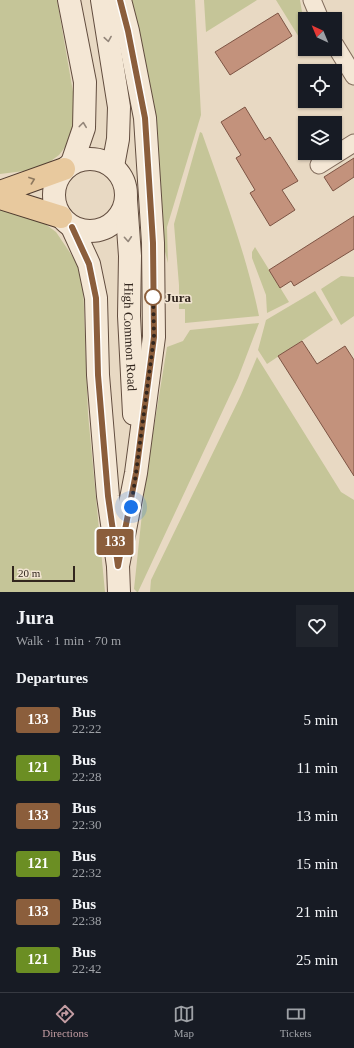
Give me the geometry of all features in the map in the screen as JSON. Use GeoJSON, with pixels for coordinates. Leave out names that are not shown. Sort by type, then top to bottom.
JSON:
{"type":"FeatureCollection","features":[{"type":"Feature","properties":{"kind":"main road"},"geometry":{"type":"LineString","coordinates":[[0,192],[68,166]]}},
{"type":"Feature","properties":{"kind":"main road"},"geometry":{"type":"LineString","coordinates":[[0,198],[66,222]]}},
{"type":"Feature","properties":{"kind":"street"},"geometry":{"type":"LineString","coordinates":[[68,166],[83,159],[93,158],[113,166],[124,182],[126,191],[126,200],[122,212],[116,221],[106,228],[94,231],[83,231],[66,222],[55,208],[53,198],[54,187],[58,177],[68,166],[84,128],[85,82],[69,0]]}},
{"type":"Feature","properties":{"kind":"street"},"geometry":{"type":"LineString","coordinates":[[102,0],[119,107],[118,139],[113,166]]}},
{"type":"Feature","properties":{"kind":"street","name":"High Common Road"},"geometry":{"type":"LineString","coordinates":[[118,566],[136,473],[154,337],[153,243],[145,118],[121,0]]}},
{"type":"Feature","properties":{"kind":"street"},"geometry":{"type":"LineString","coordinates":[[312,0],[317,12]]}},
{"type":"Feature","properties":{"kind":"street"},"geometry":{"type":"LineString","coordinates":[[342,56],[354,76]]}},
{"type":"Feature","properties":{"kind":"street"},"geometry":{"type":"LineString","coordinates":[[319,165],[354,143]]}},
{"type":"Feature","properties":{"kind":"street","name":"High Common Road"},"geometry":{"type":"LineString","coordinates":[[126,200],[130,256],[129,316],[136,473]]}},
{"type":"Feature","properties":{"kind":"street","name":"High Common Road"},"geometry":{"type":"LineString","coordinates":[[66,222],[89,264],[96,298],[98,375],[108,496],[118,566],[119,592]]}},
{"type":"Feature","properties":{"kind":"green space"},"geometry":{"type":"Polygon","coordinates":[[[0,0],[57,0],[76,109],[75,126],[69,142],[59,155],[40,169],[0,174],[0,0]]]}},
{"type":"Feature","properties":{"kind":"green space"},"geometry":{"type":"Polygon","coordinates":[[[132,0],[195,0],[201,115],[167,227],[168,263],[157,221],[155,144],[132,0]]]}},
{"type":"Feature","properties":{"kind":"green space"},"geometry":{"type":"Polygon","coordinates":[[[204,0],[257,0],[206,32],[204,0]]]}},
{"type":"Feature","properties":{"kind":"green space"},"geometry":{"type":"Polygon","coordinates":[[[276,0],[300,0],[302,12],[298,12],[298,36],[276,0]]]}},
{"type":"Feature","properties":{"kind":"green space"},"geometry":{"type":"Polygon","coordinates":[[[200,132],[202,133],[234,223],[248,269],[259,316],[185,323],[185,309],[179,309],[179,285],[174,224],[200,132]]]}},
{"type":"Feature","properties":{"kind":"green space"},"geometry":{"type":"Polygon","coordinates":[[[0,206],[36,217],[56,232],[77,263],[83,283],[88,414],[105,592],[0,592],[0,206]]]}},
{"type":"Feature","properties":{"kind":"green space"},"geometry":{"type":"Polygon","coordinates":[[[255,247],[289,302],[267,313],[266,295],[252,258],[252,252],[255,247]]]}},
{"type":"Feature","properties":{"kind":"green space"},"geometry":{"type":"Polygon","coordinates":[[[341,276],[354,277],[354,316],[341,325],[321,289],[341,276]]]}},
{"type":"Feature","properties":{"kind":"green space"},"geometry":{"type":"Polygon","coordinates":[[[315,291],[333,320],[267,364],[258,350],[266,320],[315,291]]]}},
{"type":"Feature","properties":{"kind":"green space"},"geometry":{"type":"Polygon","coordinates":[[[259,323],[238,378],[137,592],[134,589],[146,476],[167,347],[183,341],[190,330],[259,323]]]}},
{"type":"Feature","properties":{"kind":"green space"},"geometry":{"type":"Polygon","coordinates":[[[257,357],[341,492],[354,500],[354,592],[150,592],[151,580],[241,395],[257,357]]]}},
{"type":"Feature","properties":{"kind":"building"},"geometry":{"type":"Polygon","coordinates":[[[278,13],[292,36],[230,75],[215,52],[278,13]]]}},
{"type":"Feature","properties":{"kind":"building"},"geometry":{"type":"Polygon","coordinates":[[[245,107],[265,140],[270,137],[298,181],[282,190],[295,210],[270,226],[250,193],[255,190],[236,158],[241,155],[221,122],[245,107]]]}},
{"type":"Feature","properties":{"kind":"building"},"geometry":{"type":"Polygon","coordinates":[[[354,158],[354,177],[333,191],[324,177],[354,158]]]}},
{"type":"Feature","properties":{"kind":"building"},"geometry":{"type":"Polygon","coordinates":[[[354,216],[354,249],[294,286],[291,281],[280,288],[269,270],[354,216]]]}},
{"type":"Feature","properties":{"kind":"building"},"geometry":{"type":"Polygon","coordinates":[[[302,341],[317,364],[345,346],[354,360],[354,476],[278,356],[302,341]]]}},
{"type":"Feature","properties":{"kind":"bus line","name":"133"},"geometry":{"type":"LineString","coordinates":[[72,227],[89,264],[96,298],[98,375],[108,496],[118,566],[131,507],[154,337],[153,243],[145,118],[128,31],[120,0]]}},
{"type":"Feature","properties":{"kind":"place","name":"Jura"},"geometry":{"type":"Point","coordinates":[153,297]}},
{"type":"Feature","properties":{"kind":"route"},"geometry":{"type":"LineString","coordinates":[[131,507],[154,337],[153,290],[153,297]]}}]}
